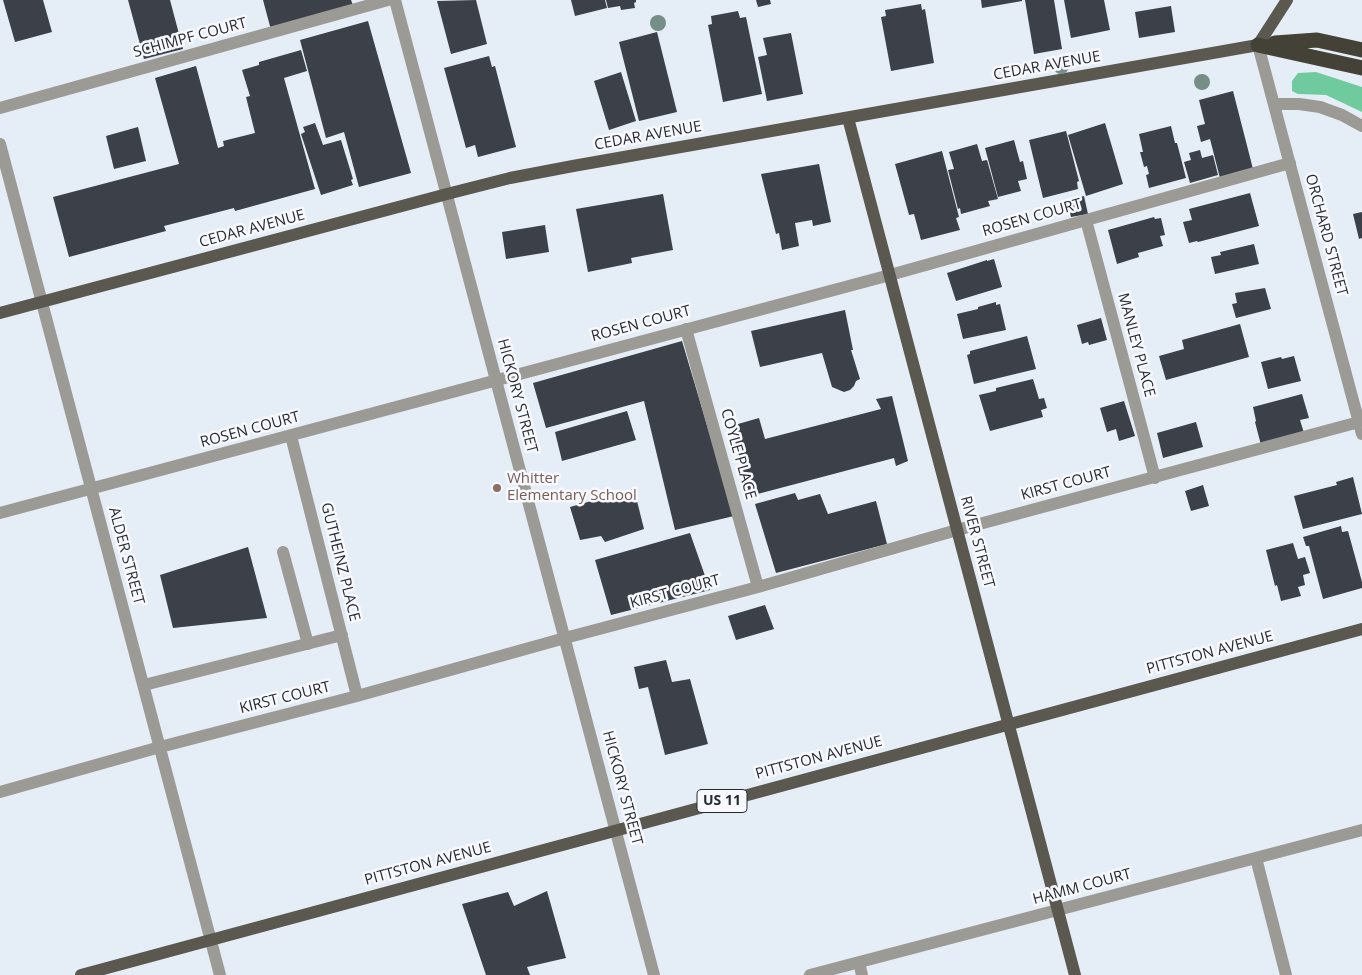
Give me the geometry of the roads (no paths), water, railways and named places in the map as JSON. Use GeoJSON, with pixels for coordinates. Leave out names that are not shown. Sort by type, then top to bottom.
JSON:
{"type":"FeatureCollection","features":[{"type":"Feature","properties":{"kind":"highway"},"geometry":{"type":"LineString","coordinates":[[1258,45],[1317,40],[1362,50]]}},
{"type":"Feature","properties":{"kind":"highway"},"geometry":{"type":"LineString","coordinates":[[1258,45],[1362,68]]}},
{"type":"Feature","properties":{"kind":"main road"},"geometry":{"type":"LineString","coordinates":[[1258,45],[1287,0]]}},
{"type":"Feature","properties":{"kind":"main road","name":"CEDAR AVENUE"},"geometry":{"type":"LineString","coordinates":[[0,313],[510,178],[1258,45]]}},
{"type":"Feature","properties":{"kind":"main road","name":"RIVER STREET"},"geometry":{"type":"LineString","coordinates":[[848,118],[1074,975]]}},
{"type":"Feature","properties":{"kind":"main road","name":"PITTSTON AVENUE"},"geometry":{"type":"LineString","coordinates":[[81,975],[1362,629]]}},
{"type":"Feature","properties":{"kind":"street","name":"SCHIMPF COURT"},"geometry":{"type":"LineString","coordinates":[[0,108],[388,0]]}},
{"type":"Feature","properties":{"kind":"street","name":"HICKORY STREET"},"geometry":{"type":"LineString","coordinates":[[395,0],[654,975]]}},
{"type":"Feature","properties":{"kind":"street","name":"ORCHARD STREET"},"geometry":{"type":"LineString","coordinates":[[1258,45],[1357,398],[1360,428]]}},
{"type":"Feature","properties":{"kind":"street"},"geometry":{"type":"LineString","coordinates":[[1274,104],[1299,104],[1320,108],[1342,115],[1362,126]]}},
{"type":"Feature","properties":{"kind":"street","name":"ALDER STREET"},"geometry":{"type":"LineString","coordinates":[[0,144],[220,975]]}},
{"type":"Feature","properties":{"kind":"street","name":"ROSEN COURT"},"geometry":{"type":"LineString","coordinates":[[0,513],[890,275],[1290,163]]}},
{"type":"Feature","properties":{"kind":"street","name":"MANLEY PLACE"},"geometry":{"type":"LineString","coordinates":[[1086,220],[1155,478]]}},
{"type":"Feature","properties":{"kind":"street","name":"COYLE PLACE"},"geometry":{"type":"LineString","coordinates":[[686,329],[758,587]]}},
{"type":"Feature","properties":{"kind":"street","name":"KIRST COURT"},"geometry":{"type":"LineString","coordinates":[[0,792],[160,747],[357,696],[758,587],[957,530],[1155,478],[1360,428]]}},
{"type":"Feature","properties":{"kind":"street","name":"GUTHEINZ PLACE"},"geometry":{"type":"LineString","coordinates":[[291,436],[357,696]]}},
{"type":"Feature","properties":{"kind":"street"},"geometry":{"type":"LineString","coordinates":[[283,552],[308,644]]}},
{"type":"Feature","properties":{"kind":"street"},"geometry":{"type":"LineString","coordinates":[[144,685],[342,635]]}},
{"type":"Feature","properties":{"kind":"street","name":"HAMM COURT"},"geometry":{"type":"LineString","coordinates":[[810,975],[1362,830]]}},
{"type":"Feature","properties":{"kind":"street"},"geometry":{"type":"LineString","coordinates":[[1256,858],[1286,975]]}},
{"type":"Feature","properties":{"kind":"street"},"geometry":{"type":"LineString","coordinates":[[859,962],[862,975]]}},
{"type":"Feature","properties":{"kind":"place","name":"Whitter Elementary School"},"geometry":{"type":"Point","coordinates":[497,488]}}]}
